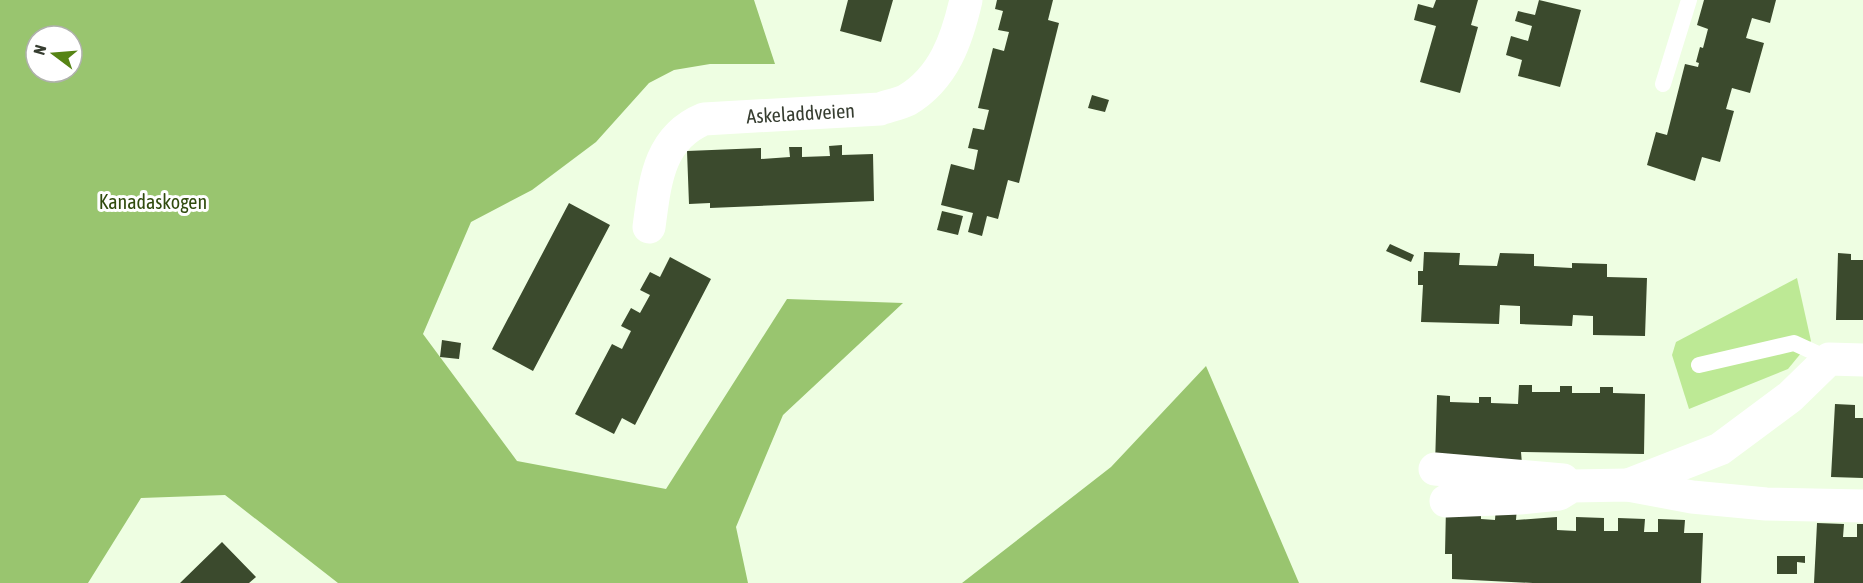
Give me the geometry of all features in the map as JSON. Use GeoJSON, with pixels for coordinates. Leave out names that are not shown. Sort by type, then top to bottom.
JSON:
{"type":"FeatureCollection","features":[{"type":"Feature","properties":{"kind":"street","name":"Askeladdveien"},"geometry":{"type":"LineString","coordinates":[[649,227],[661,165],[672,140],[686,126],[704,119],[880,109],[907,99],[931,78],[950,55],[966,0]]}},
{"type":"Feature","properties":{"kind":"street"},"geometry":{"type":"LineString","coordinates":[[1628,484],[1720,449],[1790,397],[1829,359],[1863,360]]}},
{"type":"Feature","properties":{"kind":"street"},"geometry":{"type":"LineString","coordinates":[[1435,469],[1560,478],[1572,486]]}},
{"type":"Feature","properties":{"kind":"street"},"geometry":{"type":"LineString","coordinates":[[1446,501],[1530,497],[1559,494],[1572,486],[1628,484],[1692,498],[1767,504],[1863,506]]}},
{"type":"Feature","properties":{"kind":"lane"},"geometry":{"type":"LineString","coordinates":[[1664,84],[1689,0]]}},
{"type":"Feature","properties":{"kind":"lane"},"geometry":{"type":"LineString","coordinates":[[1699,365],[1794,343],[1829,359]]}},
{"type":"Feature","properties":{"kind":"green space","name":"Kanadaskogen"},"geometry":{"type":"Polygon","coordinates":[[[0,0],[754,0],[775,64],[710,64],[674,70],[649,83],[596,142],[532,190],[471,222],[423,334],[517,461],[666,489],[787,299],[903,303],[783,415],[736,527],[748,583],[338,583],[225,495],[141,498],[88,583],[0,583],[0,0]]]}},
{"type":"Feature","properties":{"kind":"green space"},"geometry":{"type":"Polygon","coordinates":[[[1797,278],[1811,341],[1788,369],[1689,409],[1672,355],[1676,342],[1797,278]]]}},
{"type":"Feature","properties":{"kind":"green space"},"geometry":{"type":"Polygon","coordinates":[[[1206,366],[1299,583],[962,583],[1111,467],[1206,366]]]}},
{"type":"Feature","properties":{"kind":"building"},"geometry":{"type":"Polygon","coordinates":[[[848,0],[893,0],[881,42],[840,31],[848,0]]]}},
{"type":"Feature","properties":{"kind":"building"},"geometry":{"type":"Polygon","coordinates":[[[997,0],[1053,0],[1048,20],[1059,23],[1019,183],[1008,180],[998,219],[987,216],[982,236],[968,232],[973,213],[941,205],[951,164],[974,170],[978,150],[968,148],[973,128],[984,130],[989,110],[978,108],[993,48],[1004,51],[1009,32],[998,30],[1003,11],[995,9],[997,0]]]}},
{"type":"Feature","properties":{"kind":"building"},"geometry":{"type":"Polygon","coordinates":[[[1436,0],[1478,0],[1471,25],[1478,27],[1460,93],[1420,82],[1436,26],[1414,20],[1418,4],[1433,8],[1436,0]]]}},
{"type":"Feature","properties":{"kind":"building"},"geometry":{"type":"Polygon","coordinates":[[[1539,0],[1581,10],[1560,87],[1518,76],[1522,60],[1506,55],[1511,36],[1528,41],[1532,26],[1515,21],[1518,11],[1535,15],[1539,0]]]}},
{"type":"Feature","properties":{"kind":"building"},"geometry":{"type":"Polygon","coordinates":[[[1704,0],[1776,0],[1770,23],[1752,18],[1746,38],[1764,43],[1750,93],[1732,88],[1726,109],[1734,111],[1720,162],[1702,157],[1695,181],[1647,165],[1656,132],[1667,135],[1685,64],[1698,67],[1699,63],[1696,62],[1708,29],[1697,25],[1704,0]]]}},
{"type":"Feature","properties":{"kind":"building"},"geometry":{"type":"Polygon","coordinates":[[[1092,95],[1109,100],[1105,112],[1088,108],[1092,95]]]}},
{"type":"Feature","properties":{"kind":"building"},"geometry":{"type":"Polygon","coordinates":[[[842,145],[842,155],[873,154],[874,201],[710,208],[710,203],[689,204],[687,151],[761,148],[761,159],[790,157],[789,147],[802,147],[802,157],[830,156],[829,146],[842,145]]]}},
{"type":"Feature","properties":{"kind":"building"},"geometry":{"type":"Polygon","coordinates":[[[569,203],[610,225],[533,371],[492,349],[569,203]]]}},
{"type":"Feature","properties":{"kind":"building"},"geometry":{"type":"Polygon","coordinates":[[[942,211],[963,216],[958,235],[937,230],[942,211]]]}},
{"type":"Feature","properties":{"kind":"building"},"geometry":{"type":"Polygon","coordinates":[[[1390,244],[1414,255],[1411,262],[1386,251],[1390,244]]]}},
{"type":"Feature","properties":{"kind":"building"},"geometry":{"type":"Polygon","coordinates":[[[1424,252],[1460,253],[1459,265],[1497,266],[1500,253],[1534,254],[1534,266],[1572,268],[1572,263],[1607,264],[1607,277],[1647,278],[1645,336],[1593,335],[1593,316],[1573,315],[1572,326],[1520,324],[1520,306],[1500,305],[1499,324],[1421,322],[1423,285],[1418,285],[1418,271],[1423,271],[1424,252]]]}},
{"type":"Feature","properties":{"kind":"building"},"geometry":{"type":"Polygon","coordinates":[[[1838,253],[1851,254],[1851,260],[1863,260],[1863,320],[1836,320],[1838,253]]]}},
{"type":"Feature","properties":{"kind":"building"},"geometry":{"type":"Polygon","coordinates":[[[670,257],[711,279],[635,425],[622,418],[614,434],[575,414],[612,344],[622,349],[631,331],[621,326],[631,308],[640,313],[650,295],[640,290],[650,272],[660,277],[670,257]]]}},
{"type":"Feature","properties":{"kind":"building"},"geometry":{"type":"Polygon","coordinates":[[[442,340],[461,343],[459,359],[440,357],[442,340]]]}},
{"type":"Feature","properties":{"kind":"building"},"geometry":{"type":"Polygon","coordinates":[[[1519,385],[1532,385],[1532,392],[1560,392],[1560,386],[1572,386],[1572,393],[1600,393],[1600,387],[1613,387],[1613,393],[1645,394],[1644,454],[1521,452],[1522,464],[1435,466],[1437,395],[1450,396],[1450,402],[1479,403],[1479,397],[1491,397],[1491,403],[1518,404],[1519,385]]]}},
{"type":"Feature","properties":{"kind":"building"},"geometry":{"type":"Polygon","coordinates":[[[1835,404],[1855,405],[1855,418],[1863,418],[1863,478],[1831,477],[1835,404]]]}},
{"type":"Feature","properties":{"kind":"building"},"geometry":{"type":"Polygon","coordinates":[[[1481,506],[1481,519],[1495,520],[1496,506],[1517,507],[1516,520],[1557,517],[1557,530],[1576,531],[1576,517],[1604,518],[1604,531],[1618,531],[1618,518],[1645,519],[1644,532],[1658,532],[1658,519],[1685,520],[1684,533],[1703,533],[1701,583],[1533,583],[1452,579],[1452,554],[1445,554],[1446,507],[1481,506]]]}},
{"type":"Feature","properties":{"kind":"building"},"geometry":{"type":"Polygon","coordinates":[[[1817,523],[1844,524],[1843,537],[1857,537],[1857,524],[1863,524],[1863,583],[1814,583],[1817,523]]]}},
{"type":"Feature","properties":{"kind":"building"},"geometry":{"type":"Polygon","coordinates":[[[222,542],[256,577],[249,583],[180,583],[222,542]]]}},
{"type":"Feature","properties":{"kind":"building"},"geometry":{"type":"Polygon","coordinates":[[[1777,556],[1805,556],[1805,563],[1797,562],[1797,574],[1777,574],[1777,556]]]}}]}
